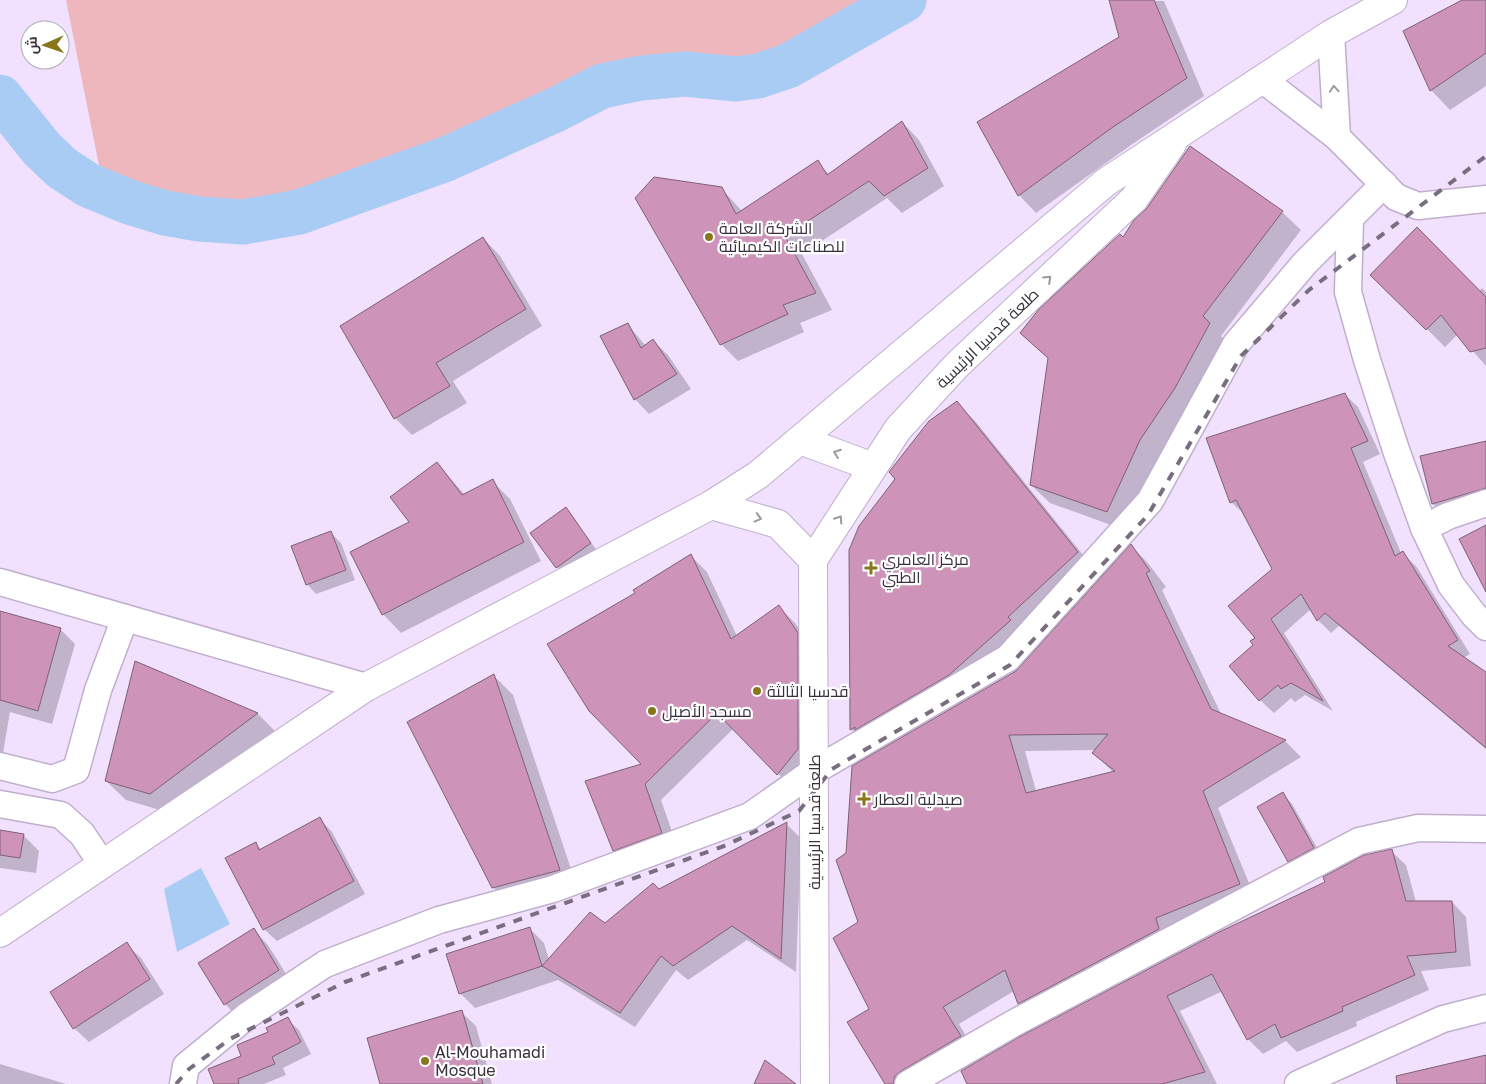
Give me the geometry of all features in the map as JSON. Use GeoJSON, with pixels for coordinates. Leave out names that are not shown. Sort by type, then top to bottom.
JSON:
{"type":"FeatureCollection","features":[{"type":"Feature","properties":{"kind":"main road"},"geometry":{"type":"LineString","coordinates":[[0,933],[366,687],[710,505],[758,475],[1106,182],[1331,34],[1393,0]]}},
{"type":"Feature","properties":{"kind":"main road","name":"طلعة قدسيا الرئيسية"},"geometry":{"type":"LineString","coordinates":[[815,1084],[813,560],[898,429],[958,364],[1134,200],[1180,132]]}},
{"type":"Feature","properties":{"kind":"main road"},"geometry":{"type":"LineString","coordinates":[[800,440],[873,467]]}},
{"type":"Feature","properties":{"kind":"main road"},"geometry":{"type":"LineString","coordinates":[[710,505],[778,524],[813,560]]}},
{"type":"Feature","properties":{"kind":"street"},"geometry":{"type":"LineString","coordinates":[[1331,34],[1337,137]]}},
{"type":"Feature","properties":{"kind":"street"},"geometry":{"type":"LineString","coordinates":[[1262,79],[1337,137],[1396,197],[1418,206],[1486,199]]}},
{"type":"Feature","properties":{"kind":"street"},"geometry":{"type":"LineString","coordinates":[[183,1084],[186,1066],[248,1014],[325,964],[439,920],[553,889],[750,816],[814,772],[1008,658],[1150,501],[1236,344],[1305,263],[1384,184]]}},
{"type":"Feature","properties":{"kind":"street"},"geometry":{"type":"LineString","coordinates":[[1350,220],[1348,292],[1367,360],[1424,528],[1451,585],[1474,615],[1486,627]]}},
{"type":"Feature","properties":{"kind":"street"},"geometry":{"type":"LineString","coordinates":[[1424,528],[1448,516],[1486,503]]}},
{"type":"Feature","properties":{"kind":"street"},"geometry":{"type":"LineString","coordinates":[[0,582],[366,687]]}},
{"type":"Feature","properties":{"kind":"street"},"geometry":{"type":"LineString","coordinates":[[0,766],[52,779],[76,770],[98,690],[125,618]]}},
{"type":"Feature","properties":{"kind":"street"},"geometry":{"type":"LineString","coordinates":[[0,804],[62,815],[82,834],[102,864]]}},
{"type":"Feature","properties":{"kind":"street"},"geometry":{"type":"LineString","coordinates":[[908,1084],[1014,1023],[1359,841],[1418,828],[1486,829]]}},
{"type":"Feature","properties":{"kind":"street"},"geometry":{"type":"LineString","coordinates":[[1298,1084],[1443,1018],[1486,1008]]}},
{"type":"Feature","properties":{"kind":"shaded area"},"geometry":{"type":"Polygon","coordinates":[[[66,0],[904,0],[758,76],[685,74],[602,86],[429,166],[299,212],[199,219],[104,191],[66,0]]]}},
{"type":"Feature","properties":{"kind":"water"},"geometry":{"type":"Polygon","coordinates":[[[201,868],[230,924],[177,952],[164,889],[201,868]]]}},
{"type":"Feature","properties":{"kind":"building"},"geometry":{"type":"Polygon","coordinates":[[[1109,0],[1154,0],[1187,78],[1113,127],[1018,196],[977,122],[1119,37],[1109,0]]]}},
{"type":"Feature","properties":{"kind":"building"},"geometry":{"type":"Polygon","coordinates":[[[1462,0],[1486,0],[1486,53],[1430,91],[1403,31],[1462,0]]]}},
{"type":"Feature","properties":{"kind":"building"},"geometry":{"type":"Polygon","coordinates":[[[902,121],[928,168],[884,196],[869,181],[785,236],[816,293],[783,305],[788,314],[720,345],[635,198],[654,177],[722,187],[736,214],[818,160],[827,175],[902,121]]]}},
{"type":"Feature","properties":{"kind":"building"},"geometry":{"type":"Polygon","coordinates":[[[1190,146],[1283,211],[1203,316],[1210,323],[1175,388],[1140,440],[1107,512],[1030,485],[1048,358],[1020,333],[1039,309],[1120,234],[1123,237],[1134,220],[1147,208],[1190,146]]]}},
{"type":"Feature","properties":{"kind":"building"},"geometry":{"type":"Polygon","coordinates":[[[1417,227],[1486,297],[1486,348],[1470,352],[1441,315],[1426,330],[1370,275],[1417,227]]]}},
{"type":"Feature","properties":{"kind":"building"},"geometry":{"type":"Polygon","coordinates":[[[483,237],[526,309],[436,363],[450,386],[394,419],[340,326],[483,237]]]}},
{"type":"Feature","properties":{"kind":"building"},"geometry":{"type":"Polygon","coordinates":[[[628,323],[641,348],[653,339],[677,374],[634,400],[600,336],[628,323]]]}},
{"type":"Feature","properties":{"kind":"building"},"geometry":{"type":"Polygon","coordinates":[[[1345,393],[1368,441],[1351,448],[1395,556],[1403,551],[1458,640],[1448,646],[1486,672],[1486,748],[1325,613],[1317,621],[1301,594],[1271,619],[1323,701],[1291,683],[1281,689],[1278,685],[1259,701],[1229,666],[1253,645],[1250,641],[1255,638],[1228,606],[1272,569],[1236,500],[1230,503],[1206,438],[1345,393]]]}},
{"type":"Feature","properties":{"kind":"building"},"geometry":{"type":"Polygon","coordinates":[[[957,401],[1078,552],[1008,617],[1011,620],[949,675],[855,730],[855,727],[850,730],[849,550],[859,526],[895,479],[889,472],[929,421],[957,401]]]}},
{"type":"Feature","properties":{"kind":"building"},"geometry":{"type":"Polygon","coordinates":[[[1486,441],[1486,488],[1432,504],[1420,456],[1486,441]]]}},
{"type":"Feature","properties":{"kind":"building"},"geometry":{"type":"Polygon","coordinates":[[[437,462],[462,495],[493,479],[524,542],[382,615],[350,552],[409,522],[390,497],[437,462]]]}},
{"type":"Feature","properties":{"kind":"building"},"geometry":{"type":"Polygon","coordinates":[[[566,507],[591,543],[556,568],[530,533],[566,507]]]}},
{"type":"Feature","properties":{"kind":"building"},"geometry":{"type":"Polygon","coordinates":[[[1486,525],[1486,592],[1459,539],[1486,525]]]}},
{"type":"Feature","properties":{"kind":"building"},"geometry":{"type":"Polygon","coordinates":[[[331,531],[346,570],[306,585],[291,546],[331,531]]]}},
{"type":"Feature","properties":{"kind":"building"},"geometry":{"type":"Polygon","coordinates":[[[1131,544],[1150,571],[1146,573],[1211,709],[1286,740],[1203,791],[1240,884],[1156,918],[1159,929],[1018,1004],[1005,970],[943,1007],[961,1036],[901,1071],[895,1076],[893,1084],[885,1084],[847,1022],[869,1009],[833,938],[858,922],[836,860],[846,853],[852,766],[1016,671],[1131,544]],[[1108,734],[1009,735],[1026,793],[1115,771],[1092,753],[1108,734]]]}},
{"type":"Feature","properties":{"kind":"building"},"geometry":{"type":"Polygon","coordinates":[[[691,554],[731,639],[779,605],[798,633],[798,749],[777,775],[717,713],[645,784],[662,833],[613,851],[585,781],[641,764],[589,711],[547,644],[635,593],[633,590],[691,554]]]}},
{"type":"Feature","properties":{"kind":"building"},"geometry":{"type":"Polygon","coordinates":[[[0,611],[61,628],[38,711],[0,700],[0,611]]]}},
{"type":"Feature","properties":{"kind":"building"},"geometry":{"type":"Polygon","coordinates":[[[135,661],[258,713],[150,794],[105,781],[135,661]]]}},
{"type":"Feature","properties":{"kind":"building"},"geometry":{"type":"Polygon","coordinates":[[[494,674],[560,870],[492,888],[407,722],[494,674]]]}},
{"type":"Feature","properties":{"kind":"building"},"geometry":{"type":"Polygon","coordinates":[[[1283,792],[1314,848],[1288,862],[1257,807],[1283,792]]]}},
{"type":"Feature","properties":{"kind":"building"},"geometry":{"type":"Polygon","coordinates":[[[320,817],[354,881],[263,930],[225,858],[256,842],[259,850],[320,817]]]}},
{"type":"Feature","properties":{"kind":"building"},"geometry":{"type":"Polygon","coordinates":[[[787,822],[781,959],[732,926],[673,966],[661,956],[620,1013],[542,966],[590,912],[605,923],[653,883],[659,889],[787,822]]]}},
{"type":"Feature","properties":{"kind":"building"},"geometry":{"type":"Polygon","coordinates":[[[0,830],[24,834],[20,858],[0,855],[0,830]]]}},
{"type":"Feature","properties":{"kind":"building"},"geometry":{"type":"Polygon","coordinates":[[[1392,849],[1406,901],[1452,901],[1456,952],[1407,956],[1415,975],[1342,1007],[1343,1011],[1281,1038],[1275,1024],[1247,1040],[1212,974],[1167,996],[1205,1072],[1162,1084],[967,1084],[961,1071],[1021,1036],[1217,933],[1325,882],[1323,877],[1364,855],[1392,849]]]}},
{"type":"Feature","properties":{"kind":"building"},"geometry":{"type":"Polygon","coordinates":[[[530,927],[542,966],[459,994],[446,954],[530,927]]]}},
{"type":"Feature","properties":{"kind":"building"},"geometry":{"type":"Polygon","coordinates":[[[254,928],[279,970],[224,1005],[198,963],[254,928]]]}},
{"type":"Feature","properties":{"kind":"building"},"geometry":{"type":"Polygon","coordinates":[[[127,942],[150,979],[73,1029],[50,992],[127,942]]]}},
{"type":"Feature","properties":{"kind":"building","name":"Al-Mouhamadi Mosque"},"geometry":{"type":"Polygon","coordinates":[[[462,1010],[483,1084],[380,1084],[367,1038],[462,1010]]]}},
{"type":"Feature","properties":{"kind":"building"},"geometry":{"type":"Polygon","coordinates":[[[288,1017],[301,1042],[272,1057],[275,1064],[238,1079],[239,1084],[214,1084],[208,1069],[241,1056],[237,1045],[268,1032],[266,1028],[288,1017]]]}},
{"type":"Feature","properties":{"kind":"building"},"geometry":{"type":"Polygon","coordinates":[[[1486,1055],[1486,1084],[1397,1084],[1396,1076],[1486,1055]]]}},
{"type":"Feature","properties":{"kind":"building"},"geometry":{"type":"Polygon","coordinates":[[[765,1060],[796,1084],[754,1084],[765,1060]]]}},
{"type":"Feature","properties":{"kind":"waterway"},"geometry":{"type":"LineString","coordinates":[[0,97],[42,149],[62,168],[88,185],[129,202],[165,213],[199,219],[243,222],[299,212],[446,159],[555,110],[602,86],[641,78],[685,74],[736,79],[758,76],[788,66],[904,0]]}},
{"type":"Feature","properties":{"kind":"railway"},"geometry":{"type":"LineString","coordinates":[[176,1084],[189,1069],[230,1039],[345,982],[724,846],[799,811],[832,769],[1010,665],[1148,515],[1241,356],[1309,290],[1486,156]]}},
{"type":"Feature","properties":{"kind":"place","name":"الشركة العامة للصناعات الكيميائية"},"geometry":{"type":"Point","coordinates":[709,237]}},
{"type":"Feature","properties":{"kind":"place","name":"مركز العامري الطبي"},"geometry":{"type":"Point","coordinates":[871,568]}},
{"type":"Feature","properties":{"kind":"place","name":"قدسيا الثالثة"},"geometry":{"type":"Point","coordinates":[757,691]}},
{"type":"Feature","properties":{"kind":"place","name":"مسجد الأصيل"},"geometry":{"type":"Point","coordinates":[652,711]}},
{"type":"Feature","properties":{"kind":"place","name":"صيدلية العطار"},"geometry":{"type":"Point","coordinates":[864,799]}},
{"type":"Feature","properties":{"kind":"place","name":"Al-Mouhamadi Mosque"},"geometry":{"type":"Point","coordinates":[425,1061]}}]}
